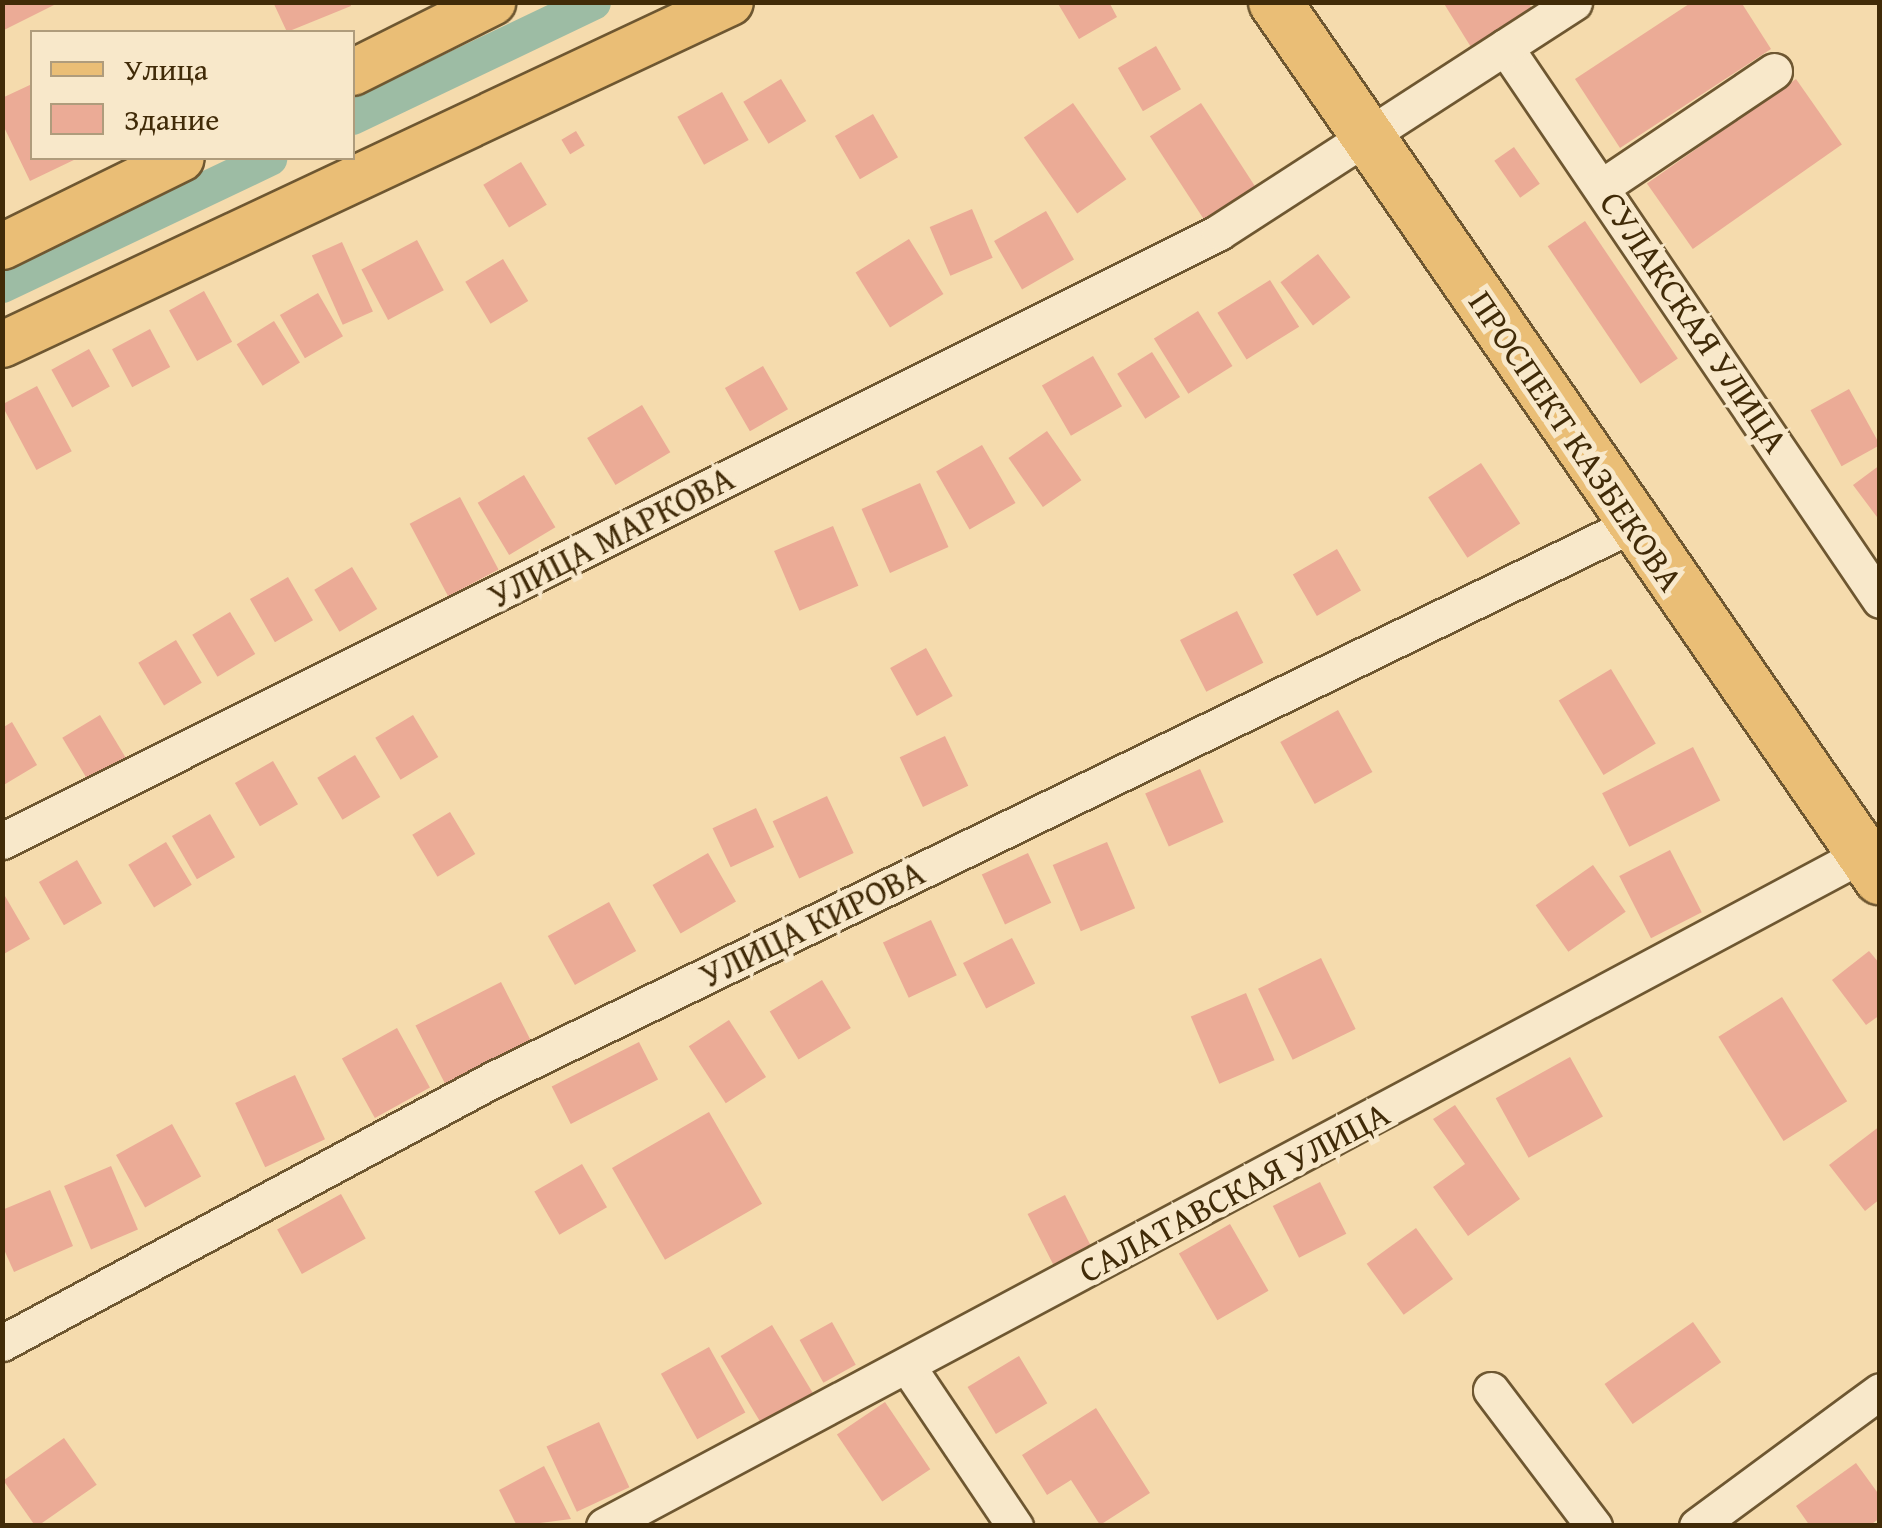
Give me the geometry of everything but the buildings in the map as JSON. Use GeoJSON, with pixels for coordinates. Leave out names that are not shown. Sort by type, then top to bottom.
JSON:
{"type":"FeatureCollection","features":[{"type":"Feature","properties":{"kind":"highway","name":"ПРОСПЕКТ КАЗБЕКОВА"},"geometry":{"type":"LineString","coordinates":[[1275,2],[1378,128],[1874,852]]}},
{"type":"Feature","properties":{"kind":"highway","name":"ПРОСПЕКТ КАЗБЕКОВА"},"geometry":{"type":"LineString","coordinates":[[1305,2],[1378,128],[1631,525],[1874,852]]}},
{"type":"Feature","properties":{"kind":"main road"},"geometry":{"type":"LineString","coordinates":[[355,70],[492,2]]}},
{"type":"Feature","properties":{"kind":"main road"},"geometry":{"type":"LineString","coordinates":[[2,344],[730,2]]}},
{"type":"Feature","properties":{"kind":"main road"},"geometry":{"type":"LineString","coordinates":[[2,246],[177,160]]}},
{"type":"Feature","properties":{"kind":"street","name":"УЛИЦА МАРКОВА"},"geometry":{"type":"LineString","coordinates":[[2,841],[1219,232],[1574,2]]}},
{"type":"Feature","properties":{"kind":"street","name":"СУЛАКСКАЯ УЛИЦА"},"geometry":{"type":"LineString","coordinates":[[1506,46],[1880,600]]}},
{"type":"Feature","properties":{"kind":"street"},"geometry":{"type":"LineString","coordinates":[[1602,186],[1774,71]]}},
{"type":"Feature","properties":{"kind":"street","name":"УЛИЦА КИРОВА"},"geometry":{"type":"LineString","coordinates":[[2,1342],[494,1079],[1631,525]]}},
{"type":"Feature","properties":{"kind":"street","name":"САЛАТАВСКАЯ УЛИЦА"},"geometry":{"type":"LineString","coordinates":[[604,1526],[1874,852]]}},
{"type":"Feature","properties":{"kind":"street"},"geometry":{"type":"LineString","coordinates":[[908,1367],[1014,1526]]}},
{"type":"Feature","properties":{"kind":"street"},"geometry":{"type":"LineString","coordinates":[[1492,1390],[1594,1526]]}},
{"type":"Feature","properties":{"kind":"street"},"geometry":{"type":"LineString","coordinates":[[1698,1526],[1880,1391]]}},
{"type":"Feature","properties":{"kind":"waterway"},"geometry":{"type":"LineString","coordinates":[[355,116],[593,2]]}},
{"type":"Feature","properties":{"kind":"waterway"},"geometry":{"type":"LineString","coordinates":[[2,285],[265,160]]}}]}
